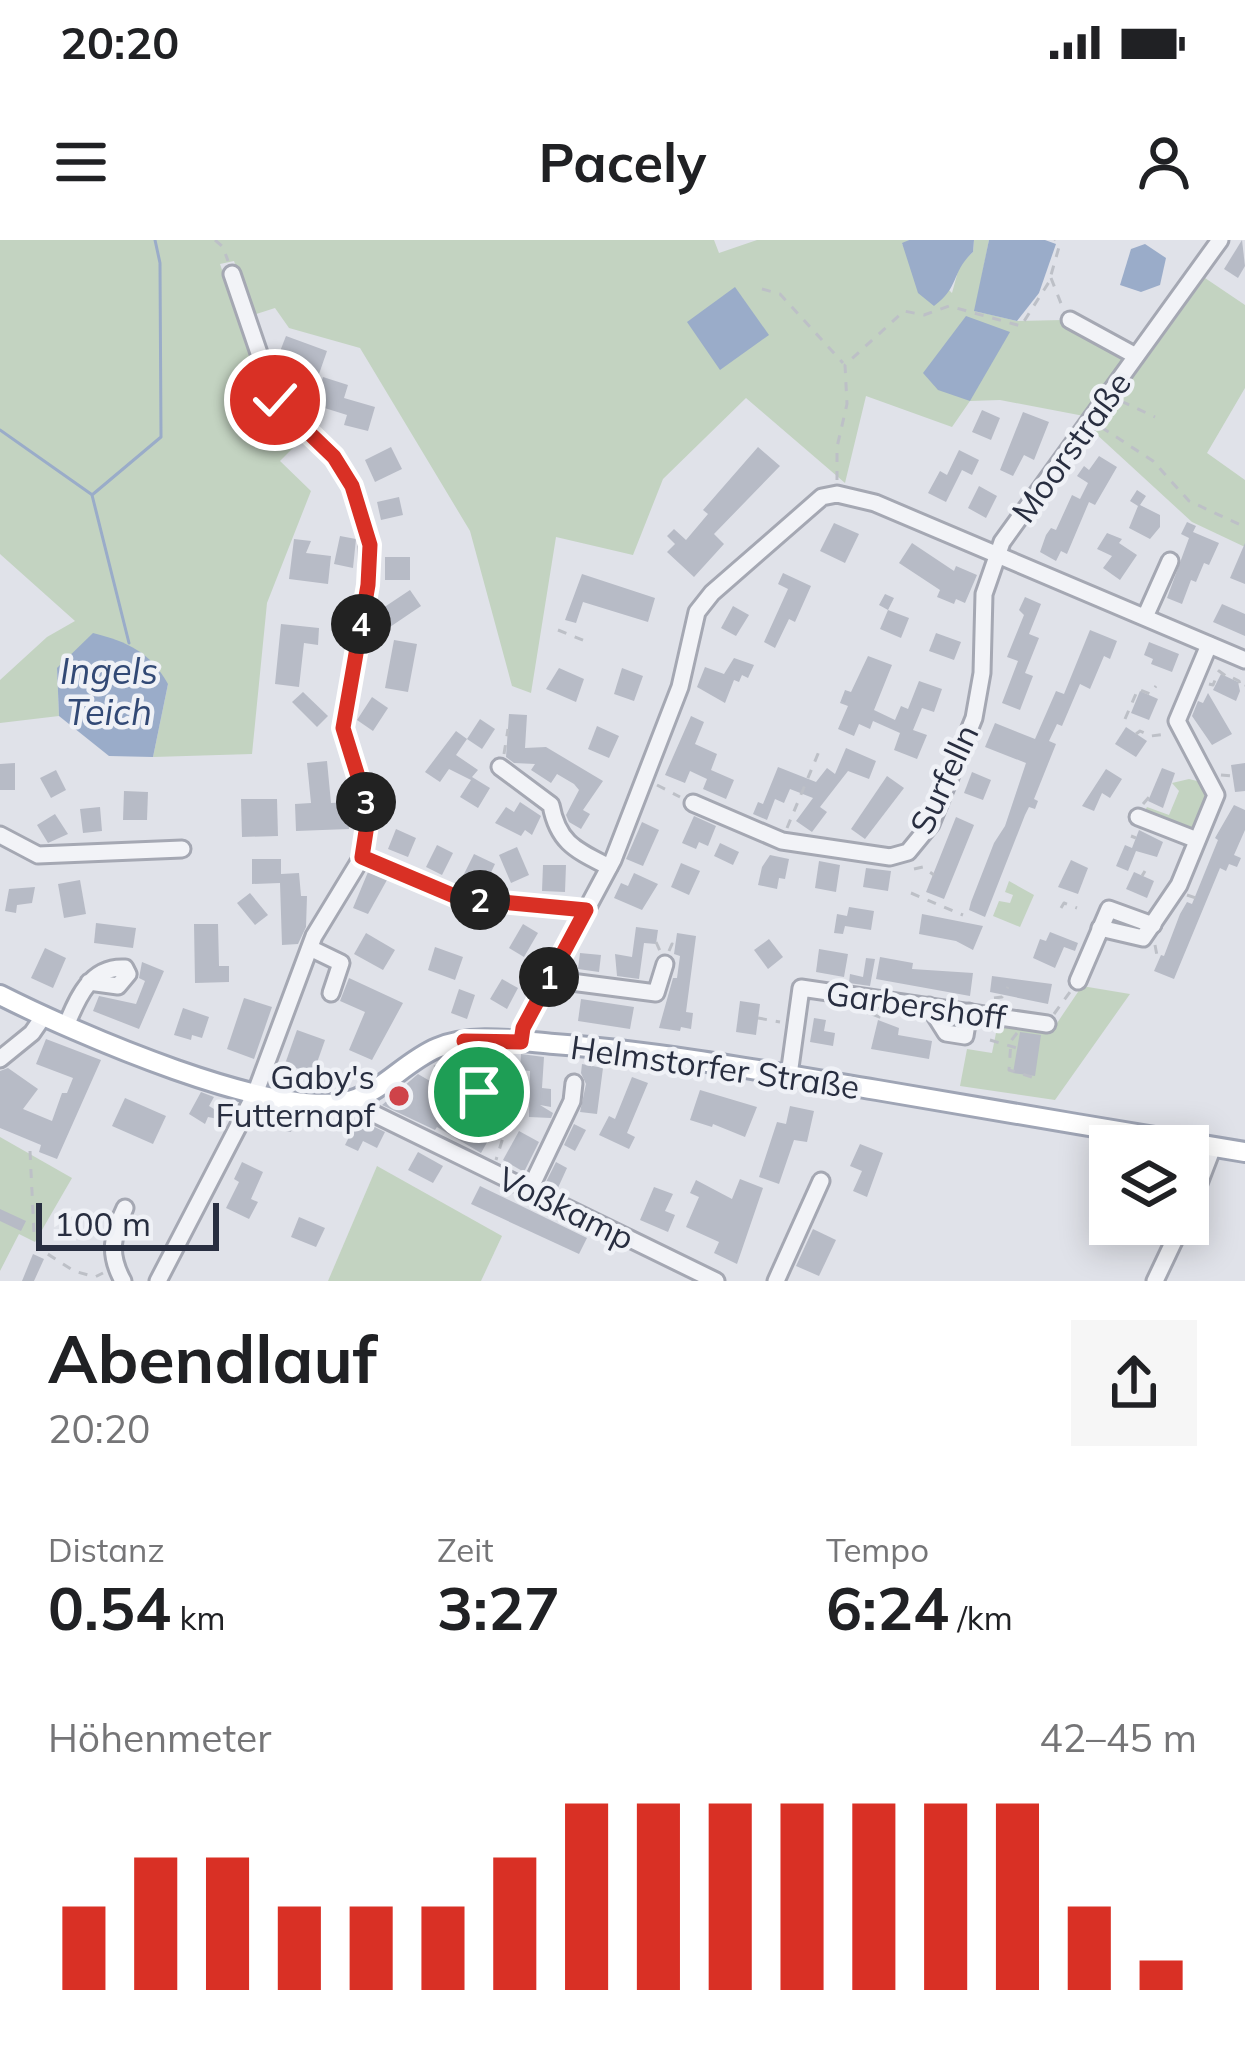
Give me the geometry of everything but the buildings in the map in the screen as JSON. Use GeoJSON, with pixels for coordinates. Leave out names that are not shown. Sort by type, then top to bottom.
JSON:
{"type":"FeatureCollection","features":[{"type":"Feature","properties":{"kind":"main road","name":"Helmstorfer Straße"},"geometry":{"type":"LineString","coordinates":[[0,995],[66,1026],[255,1094],[302,1105],[328,1106],[356,1099],[437,1048],[464,1041],[521,1042],[789,1075],[1245,1152]]}},
{"type":"Feature","properties":{"kind":"street","name":"Moorstraße"},"geometry":{"type":"LineString","coordinates":[[837,494],[874,503],[996,554],[1220,240]]}},
{"type":"Feature","properties":{"kind":"street"},"geometry":{"type":"LineString","coordinates":[[158,1281],[255,1094],[310,948],[362,857],[369,812],[343,728],[368,585],[368,536],[352,486],[334,457],[275,400],[232,274]]}},
{"type":"Feature","properties":{"kind":"street"},"geometry":{"type":"LineString","coordinates":[[1070,320],[1136,356]]}},
{"type":"Feature","properties":{"kind":"street"},"geometry":{"type":"LineString","coordinates":[[521,1042],[523,1028],[609,868],[646,781],[680,687],[697,612],[801,512],[821,497],[837,494]]}},
{"type":"Feature","properties":{"kind":"street"},"geometry":{"type":"LineString","coordinates":[[996,554],[1245,660]]}},
{"type":"Feature","properties":{"kind":"street","name":"Surfelln"},"geometry":{"type":"LineString","coordinates":[[693,802],[782,841],[890,857],[908,852],[931,824],[979,702],[981,618],[996,554]]}},
{"type":"Feature","properties":{"kind":"street"},"geometry":{"type":"LineString","coordinates":[[1145,617],[1170,561]]}},
{"type":"Feature","properties":{"kind":"street"},"geometry":{"type":"LineString","coordinates":[[1078,981],[1100,928],[1143,938],[1153,925],[1179,884],[1216,796],[1177,721],[1209,645]]}},
{"type":"Feature","properties":{"kind":"street"},"geometry":{"type":"LineString","coordinates":[[502,761],[551,805],[556,830],[569,844],[609,868]]}},
{"type":"Feature","properties":{"kind":"street"},"geometry":{"type":"LineString","coordinates":[[1138,817],[1198,840]]}},
{"type":"Feature","properties":{"kind":"street"},"geometry":{"type":"LineString","coordinates":[[0,835],[38,855],[182,849]]}},
{"type":"Feature","properties":{"kind":"street"},"geometry":{"type":"LineString","coordinates":[[362,857],[459,898],[586,910]]}},
{"type":"Feature","properties":{"kind":"street"},"geometry":{"type":"LineString","coordinates":[[310,948],[341,963],[331,993]]}},
{"type":"Feature","properties":{"kind":"street"},"geometry":{"type":"LineString","coordinates":[[548,979],[656,993],[665,964]]}},
{"type":"Feature","properties":{"kind":"street"},"geometry":{"type":"LineString","coordinates":[[66,1026],[89,982]]}},
{"type":"Feature","properties":{"kind":"street","name":"Garbershoff"},"geometry":{"type":"LineString","coordinates":[[789,1075],[801,988],[1047,1024]]}},
{"type":"Feature","properties":{"kind":"street"},"geometry":{"type":"LineString","coordinates":[[929,1006],[946,1033],[965,1036],[969,1012]]}},
{"type":"Feature","properties":{"kind":"street"},"geometry":{"type":"LineString","coordinates":[[0,1059],[32,1033],[43,1017]]}},
{"type":"Feature","properties":{"kind":"street"},"geometry":{"type":"LineString","coordinates":[[530,1191],[572,1101],[574,1083]]}},
{"type":"Feature","properties":{"kind":"street","name":"Voßkamp"},"geometry":{"type":"LineString","coordinates":[[356,1099],[358,1106],[716,1281]]}},
{"type":"Feature","properties":{"kind":"street"},"geometry":{"type":"LineString","coordinates":[[1209,1160],[1214,1147]]}},
{"type":"Feature","properties":{"kind":"street"},"geometry":{"type":"LineString","coordinates":[[776,1281],[821,1181]]}},
{"type":"Feature","properties":{"kind":"street"},"geometry":{"type":"LineString","coordinates":[[123,1281],[113,1264],[112,1241],[125,1208]]}},
{"type":"Feature","properties":{"kind":"street"},"geometry":{"type":"LineString","coordinates":[[1155,1281],[1172,1245]]}},
{"type":"Feature","properties":{"kind":"path"},"geometry":{"type":"LineString","coordinates":[[214,240],[223,247],[232,274]]}},
{"type":"Feature","properties":{"kind":"path"},"geometry":{"type":"LineString","coordinates":[[844,365],[904,311],[924,315],[950,306],[1021,326],[1051,278],[1059,247],[1055,240]]}},
{"type":"Feature","properties":{"kind":"path"},"geometry":{"type":"LineString","coordinates":[[1051,278],[1061,315],[1070,320]]}},
{"type":"Feature","properties":{"kind":"path"},"geometry":{"type":"LineString","coordinates":[[762,289],[780,293],[844,365],[847,404],[837,447],[837,494]]}},
{"type":"Feature","properties":{"kind":"path"},"geometry":{"type":"LineString","coordinates":[[1109,393],[1155,416]]}},
{"type":"Feature","properties":{"kind":"path"},"geometry":{"type":"LineString","coordinates":[[1090,420],[1153,461],[1189,501],[1245,527]]}},
{"type":"Feature","properties":{"kind":"path"},"geometry":{"type":"LineString","coordinates":[[558,630],[585,641]]}},
{"type":"Feature","properties":{"kind":"path"},"geometry":{"type":"LineString","coordinates":[[1206,689],[1220,671],[1239,681],[1241,688],[1245,686]]}},
{"type":"Feature","properties":{"kind":"path"},"geometry":{"type":"LineString","coordinates":[[1125,719],[1138,689],[1150,694],[1156,686]]}},
{"type":"Feature","properties":{"kind":"path"},"geometry":{"type":"LineString","coordinates":[[502,761],[508,729]]}},
{"type":"Feature","properties":{"kind":"path"},"geometry":{"type":"LineString","coordinates":[[1136,734],[1166,734]]}},
{"type":"Feature","properties":{"kind":"path"},"geometry":{"type":"LineString","coordinates":[[782,841],[820,749]]}},
{"type":"Feature","properties":{"kind":"path"},"geometry":{"type":"LineString","coordinates":[[1220,775],[1232,776]]}},
{"type":"Feature","properties":{"kind":"path"},"geometry":{"type":"LineString","coordinates":[[646,781],[693,802]]}},
{"type":"Feature","properties":{"kind":"path"},"geometry":{"type":"LineString","coordinates":[[914,869],[922,867],[934,875]]}},
{"type":"Feature","properties":{"kind":"path"},"geometry":{"type":"LineString","coordinates":[[911,893],[963,916]]}},
{"type":"Feature","properties":{"kind":"path"},"geometry":{"type":"LineString","coordinates":[[1061,908],[1064,903],[1076,908]]}},
{"type":"Feature","properties":{"kind":"path"},"geometry":{"type":"LineString","coordinates":[[1154,943],[1158,961]]}},
{"type":"Feature","properties":{"kind":"path"},"geometry":{"type":"LineString","coordinates":[[1047,1024],[1078,981]]}},
{"type":"Feature","properties":{"kind":"path"},"geometry":{"type":"LineString","coordinates":[[994,998],[1002,997],[1007,986]]}},
{"type":"Feature","properties":{"kind":"path"},"geometry":{"type":"LineString","coordinates":[[758,1018],[796,1024]]}},
{"type":"Feature","properties":{"kind":"path"},"geometry":{"type":"LineString","coordinates":[[990,1040],[1020,1049]]}},
{"type":"Feature","properties":{"kind":"path"},"geometry":{"type":"LineString","coordinates":[[1010,1046],[1009,1070],[1032,1077]]}},
{"type":"Feature","properties":{"kind":"path"},"geometry":{"type":"LineString","coordinates":[[431,1067],[473,1059],[479,1092],[506,1128],[493,1173]]}},
{"type":"Feature","properties":{"kind":"path"},"geometry":{"type":"LineString","coordinates":[[30,1151],[34,1233],[43,1251],[74,1271],[95,1276],[113,1264]]}},
{"type":"Feature","properties":{"kind":"green space"},"geometry":{"type":"Polygon","coordinates":[[[0,240],[714,240],[719,253],[757,240],[909,240],[902,244],[952,293],[960,264],[973,252],[974,240],[989,240],[975,311],[1017,321],[1063,320],[1127,356],[1084,416],[1000,400],[970,401],[952,427],[866,396],[845,483],[746,398],[663,479],[633,555],[556,537],[531,693],[512,686],[470,531],[360,348],[289,328],[275,308],[253,315],[234,261],[220,264],[267,402],[304,437],[280,461],[311,491],[267,603],[252,754],[153,757],[168,684],[57,668],[59,716],[0,723],[0,680],[47,637],[75,621],[0,554],[0,240]]]}},
{"type":"Feature","properties":{"kind":"green space"},"geometry":{"type":"Polygon","coordinates":[[[1205,278],[1245,305],[1245,388],[1207,453],[1245,480],[1245,547],[1192,522],[1094,432],[1205,278]]]}},
{"type":"Feature","properties":{"kind":"green space"},"geometry":{"type":"Polygon","coordinates":[[[1197,781],[1208,795],[1192,833],[1143,814],[1147,807],[1169,815],[1179,791],[1172,783],[1197,781]]]}},
{"type":"Feature","properties":{"kind":"green space"},"geometry":{"type":"Polygon","coordinates":[[[1009,881],[1034,895],[1020,927],[993,916],[999,901],[1010,903],[1013,895],[1005,892],[1009,881]]]}},
{"type":"Feature","properties":{"kind":"green space"},"geometry":{"type":"Polygon","coordinates":[[[1082,986],[1130,994],[1055,1100],[960,1086],[967,1049],[992,1053],[999,1018],[1047,1024],[1053,1029],[1082,986]]]}},
{"type":"Feature","properties":{"kind":"green space"},"geometry":{"type":"Polygon","coordinates":[[[0,1137],[72,1178],[35,1242],[19,1234],[0,1271],[0,1137]]]}},
{"type":"Feature","properties":{"kind":"green space"},"geometry":{"type":"Polygon","coordinates":[[[377,1166],[502,1236],[481,1281],[328,1281],[377,1166]]]}},
{"type":"Feature","properties":{"kind":"water"},"geometry":{"type":"Polygon","coordinates":[[[974,240],[973,252],[934,306],[918,293],[902,243],[974,240]]]}},
{"type":"Feature","properties":{"kind":"water"},"geometry":{"type":"Polygon","coordinates":[[[989,240],[1056,244],[1039,293],[1017,321],[974,311],[989,240]]]}},
{"type":"Feature","properties":{"kind":"water"},"geometry":{"type":"Polygon","coordinates":[[[1145,244],[1166,258],[1160,285],[1141,292],[1120,285],[1131,249],[1145,244]]]}},
{"type":"Feature","properties":{"kind":"water"},"geometry":{"type":"Polygon","coordinates":[[[735,287],[769,335],[720,370],[687,322],[735,287]]]}},
{"type":"Feature","properties":{"kind":"water"},"geometry":{"type":"Polygon","coordinates":[[[966,316],[1010,332],[970,401],[938,390],[923,373],[966,316]]]}},
{"type":"Feature","properties":{"kind":"water","name":"Ingels Teich"},"geometry":{"type":"Polygon","coordinates":[[[93,633],[137,650],[168,684],[153,757],[109,756],[59,716],[57,668],[93,633]]]}},
{"type":"Feature","properties":{"kind":"waterway"},"geometry":{"type":"LineString","coordinates":[[129,643],[92,495],[161,437],[160,263],[155,240]]}},
{"type":"Feature","properties":{"kind":"waterway"},"geometry":{"type":"LineString","coordinates":[[0,430],[91,494]]}},
{"type":"Feature","properties":{"kind":"place","name":"Gaby's Futternapf"},"geometry":{"type":"Point","coordinates":[399,1096]}},
{"type":"Feature","properties":{"kind":"route"},"geometry":{"type":"LineString","coordinates":[[275,400],[334,457],[352,486],[370,545],[368,585],[343,728],[369,812],[362,857],[459,898],[586,910],[523,1028],[521,1042],[464,1041],[479,1092]]}}]}
